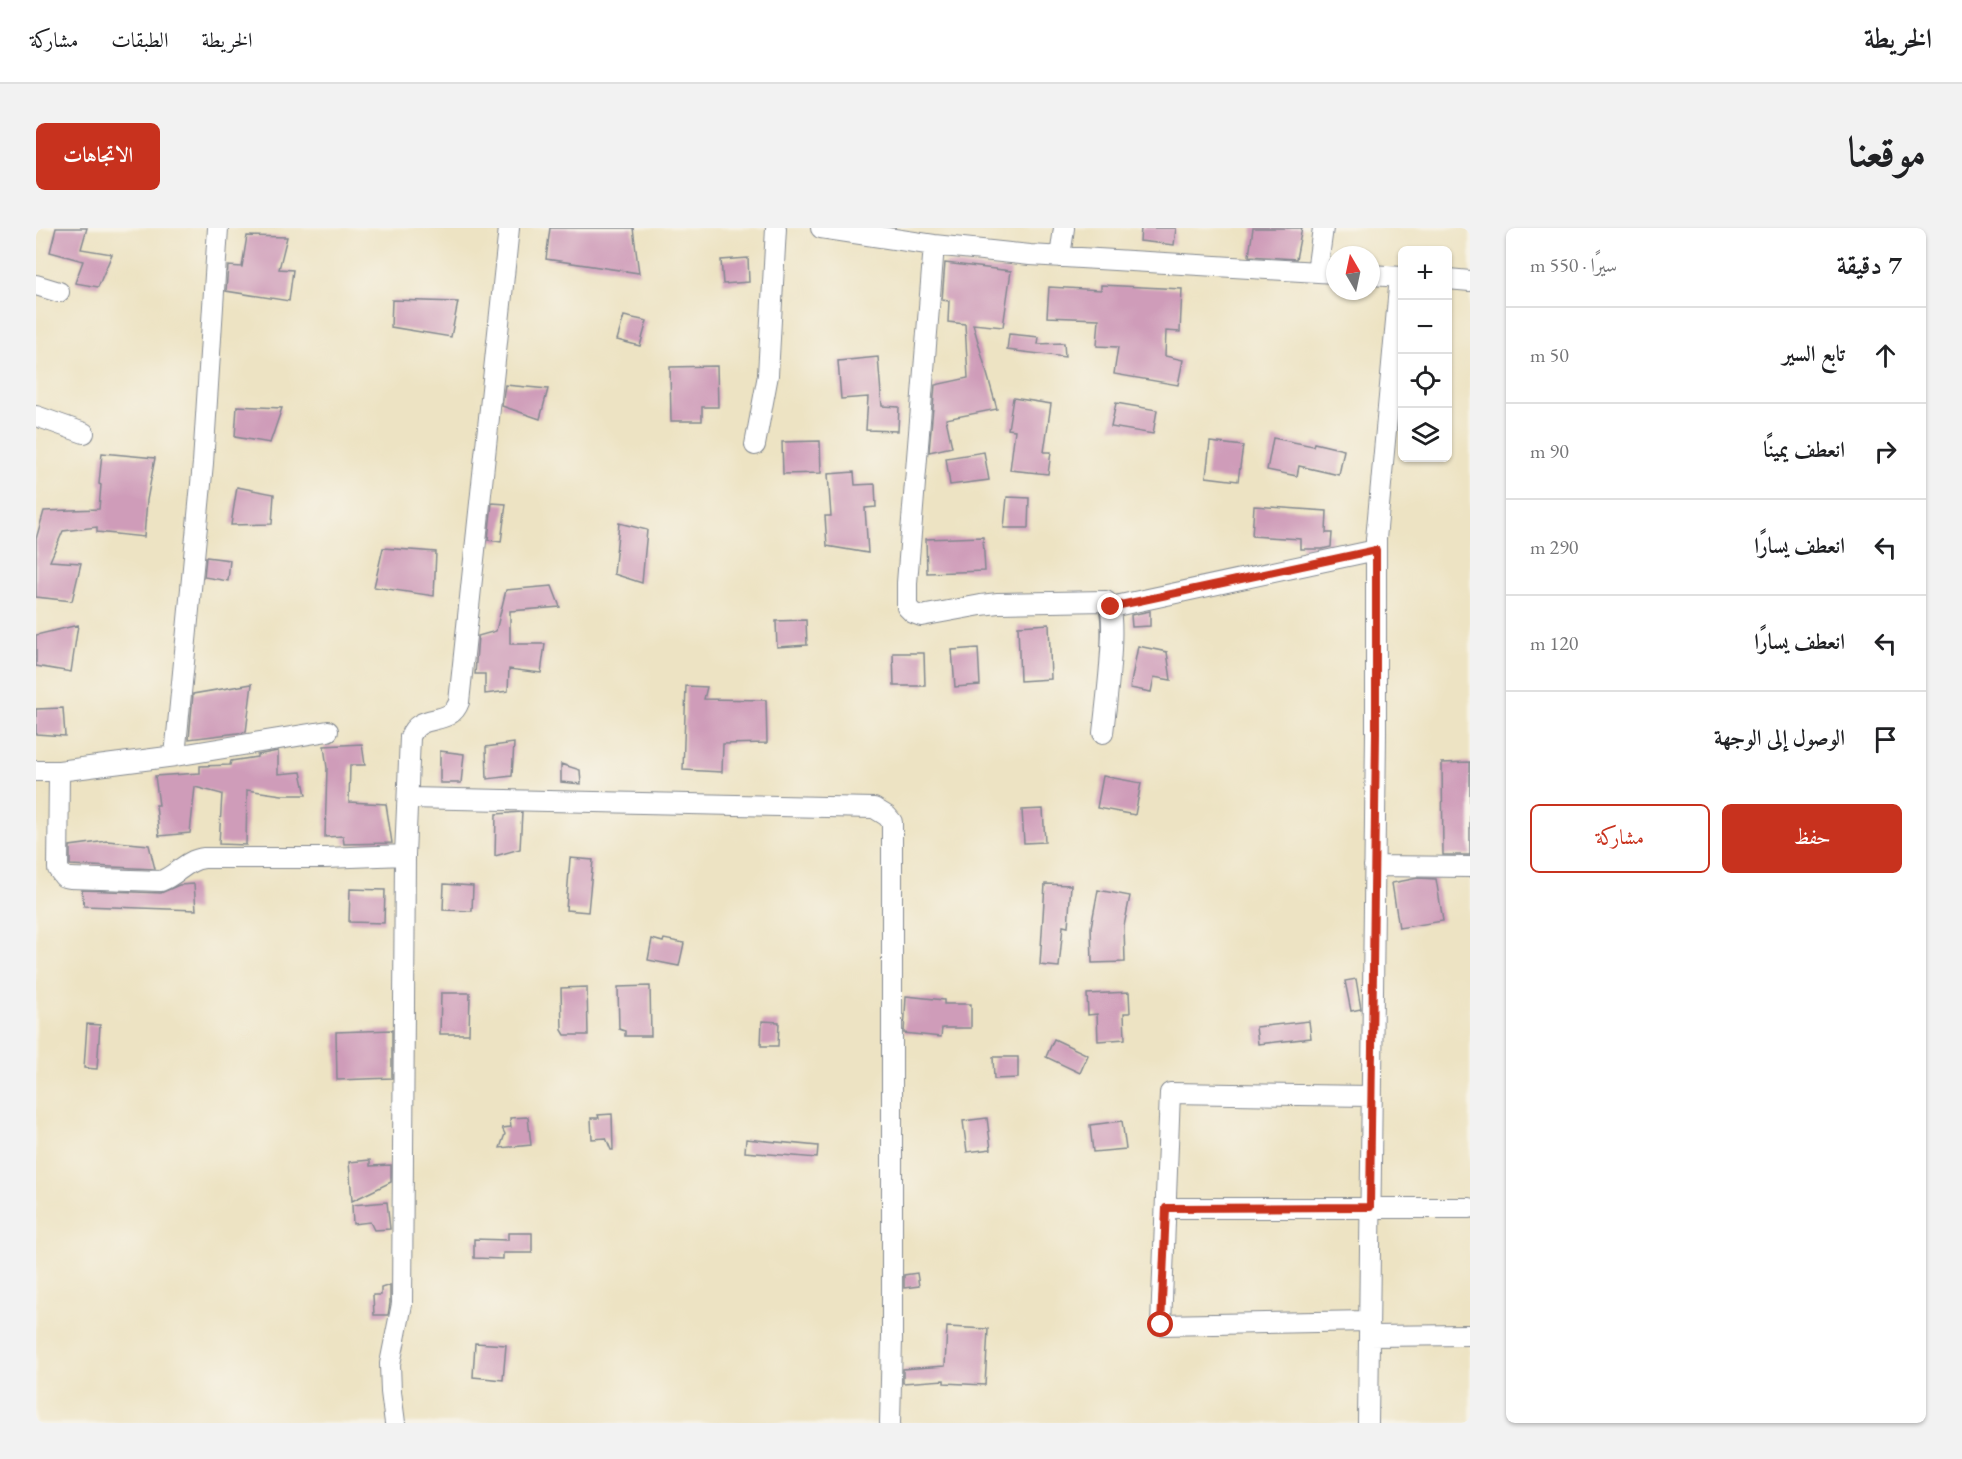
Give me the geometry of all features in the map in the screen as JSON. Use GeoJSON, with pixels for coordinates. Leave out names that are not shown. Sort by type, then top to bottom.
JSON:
{"type":"FeatureCollection","features":[{"type":"Feature","properties":{"kind":"street"},"geometry":{"type":"LineString","coordinates":[[175,756],[204,463],[218,228]]}},
{"type":"Feature","properties":{"kind":"street"},"geometry":{"type":"LineString","coordinates":[[395,1423],[390,1364],[402,1304],[405,855],[410,737],[412,729],[418,724],[451,715],[457,709],[459,702],[509,228]]}},
{"type":"Feature","properties":{"kind":"street"},"geometry":{"type":"LineString","coordinates":[[755,445],[768,375],[776,228]]}},
{"type":"Feature","properties":{"kind":"street"},"geometry":{"type":"LineString","coordinates":[[821,228],[934,245],[1060,256],[1326,273],[1323,228]]}},
{"type":"Feature","properties":{"kind":"street"},"geometry":{"type":"LineString","coordinates":[[1060,256],[1064,228]]}},
{"type":"Feature","properties":{"kind":"street"},"geometry":{"type":"LineString","coordinates":[[934,245],[907,607],[913,614],[921,616],[981,604],[1101,600],[1109,603],[1111,607],[1110,660],[1103,733]]}},
{"type":"Feature","properties":{"kind":"street"},"geometry":{"type":"LineString","coordinates":[[1380,276],[1398,277]]}},
{"type":"Feature","properties":{"kind":"street"},"geometry":{"type":"LineString","coordinates":[[1452,279],[1470,281]]}},
{"type":"Feature","properties":{"kind":"street"},"geometry":{"type":"LineString","coordinates":[[36,285],[59,292]]}},
{"type":"Feature","properties":{"kind":"street"},"geometry":{"type":"LineString","coordinates":[[1368,1423],[1376,550],[1399,300]]}},
{"type":"Feature","properties":{"kind":"street"},"geometry":{"type":"LineString","coordinates":[[36,416],[84,433]]}},
{"type":"Feature","properties":{"kind":"street"},"geometry":{"type":"LineString","coordinates":[[1111,607],[1376,550]]}},
{"type":"Feature","properties":{"kind":"street"},"geometry":{"type":"LineString","coordinates":[[36,771],[59,771],[175,756],[328,731]]}},
{"type":"Feature","properties":{"kind":"street"},"geometry":{"type":"LineString","coordinates":[[59,771],[58,869],[64,877],[70,879],[161,881],[168,879],[189,862],[204,858],[326,858],[405,855]]}},
{"type":"Feature","properties":{"kind":"street"},"geometry":{"type":"LineString","coordinates":[[408,798],[874,808],[892,822],[890,1423]]}},
{"type":"Feature","properties":{"kind":"street"},"geometry":{"type":"LineString","coordinates":[[1374,866],[1470,867]]}},
{"type":"Feature","properties":{"kind":"street"},"geometry":{"type":"LineString","coordinates":[[1371,1096],[1170,1093],[1161,1325],[1369,1329],[1470,1335]]}},
{"type":"Feature","properties":{"kind":"street"},"geometry":{"type":"LineString","coordinates":[[1166,1208],[1470,1208]]}},
{"type":"Feature","properties":{"kind":"building"},"geometry":{"type":"Polygon","coordinates":[[[56,228],[87,228],[81,249],[112,254],[98,287],[75,283],[83,261],[50,252],[56,228]]]}},
{"type":"Feature","properties":{"kind":"building"},"geometry":{"type":"Polygon","coordinates":[[[550,228],[633,228],[639,273],[546,259],[550,228]]]}},
{"type":"Feature","properties":{"kind":"building"},"geometry":{"type":"Polygon","coordinates":[[[1141,228],[1176,228],[1174,245],[1140,241],[1141,228]]]}},
{"type":"Feature","properties":{"kind":"building"},"geometry":{"type":"Polygon","coordinates":[[[1253,228],[1302,228],[1296,259],[1249,256],[1253,228]]]}},
{"type":"Feature","properties":{"kind":"building"},"geometry":{"type":"Polygon","coordinates":[[[247,236],[287,237],[279,269],[293,270],[289,301],[226,291],[228,266],[242,267],[247,236]]]}},
{"type":"Feature","properties":{"kind":"building"},"geometry":{"type":"Polygon","coordinates":[[[748,258],[749,282],[723,284],[721,260],[748,258]]]}},
{"type":"Feature","properties":{"kind":"building"},"geometry":{"type":"Polygon","coordinates":[[[945,263],[1011,271],[1003,327],[973,324],[997,409],[946,419],[952,447],[929,452],[935,385],[968,378],[965,324],[948,322],[949,301],[942,300],[945,263]]]}},
{"type":"Feature","properties":{"kind":"building"},"geometry":{"type":"Polygon","coordinates":[[[1101,285],[1182,289],[1180,332],[1166,331],[1165,356],[1183,360],[1178,385],[1114,374],[1118,347],[1097,346],[1099,319],[1047,317],[1049,287],[1101,290],[1101,285]]]}},
{"type":"Feature","properties":{"kind":"building"},"geometry":{"type":"Polygon","coordinates":[[[392,300],[458,302],[451,337],[391,327],[392,300]]]}},
{"type":"Feature","properties":{"kind":"building"},"geometry":{"type":"Polygon","coordinates":[[[624,316],[647,321],[640,346],[617,340],[624,316]]]}},
{"type":"Feature","properties":{"kind":"building"},"geometry":{"type":"Polygon","coordinates":[[[1009,334],[1039,337],[1038,344],[1064,343],[1065,357],[1007,350],[1009,334]]]}},
{"type":"Feature","properties":{"kind":"building"},"geometry":{"type":"Polygon","coordinates":[[[878,357],[882,406],[899,407],[898,431],[866,430],[868,397],[841,399],[838,361],[878,357]]]}},
{"type":"Feature","properties":{"kind":"building"},"geometry":{"type":"Polygon","coordinates":[[[717,366],[718,407],[702,407],[702,421],[671,421],[670,367],[717,366]]]}},
{"type":"Feature","properties":{"kind":"building"},"geometry":{"type":"Polygon","coordinates":[[[505,385],[548,389],[540,419],[502,406],[505,385]]]}},
{"type":"Feature","properties":{"kind":"building"},"geometry":{"type":"Polygon","coordinates":[[[1013,398],[1051,404],[1044,452],[1051,452],[1048,474],[1010,470],[1015,430],[1008,429],[1013,398]]]}},
{"type":"Feature","properties":{"kind":"building"},"geometry":{"type":"Polygon","coordinates":[[[1116,403],[1157,410],[1153,434],[1111,427],[1116,403]]]}},
{"type":"Feature","properties":{"kind":"building"},"geometry":{"type":"Polygon","coordinates":[[[237,406],[282,408],[270,443],[235,437],[237,406]]]}},
{"type":"Feature","properties":{"kind":"building"},"geometry":{"type":"Polygon","coordinates":[[[1273,438],[1313,446],[1314,443],[1344,450],[1339,475],[1299,466],[1297,476],[1267,470],[1273,438]]]}},
{"type":"Feature","properties":{"kind":"building"},"geometry":{"type":"Polygon","coordinates":[[[820,441],[821,473],[783,474],[782,442],[820,441]]]}},
{"type":"Feature","properties":{"kind":"building"},"geometry":{"type":"Polygon","coordinates":[[[1210,442],[1243,446],[1238,481],[1206,477],[1210,442]]]}},
{"type":"Feature","properties":{"kind":"building"},"geometry":{"type":"Polygon","coordinates":[[[984,452],[989,480],[950,485],[946,458],[984,452]]]}},
{"type":"Feature","properties":{"kind":"building"},"geometry":{"type":"Polygon","coordinates":[[[102,453],[155,458],[147,500],[144,537],[97,532],[97,527],[63,531],[50,561],[81,563],[72,601],[36,597],[36,539],[44,511],[99,509],[102,453]]]}},
{"type":"Feature","properties":{"kind":"building"},"geometry":{"type":"Polygon","coordinates":[[[854,472],[855,485],[875,484],[876,507],[865,508],[868,553],[827,546],[825,516],[831,516],[828,474],[854,472]]]}},
{"type":"Feature","properties":{"kind":"building"},"geometry":{"type":"Polygon","coordinates":[[[237,487],[274,494],[272,524],[231,525],[237,487]]]}},
{"type":"Feature","properties":{"kind":"building"},"geometry":{"type":"Polygon","coordinates":[[[1007,497],[1029,498],[1028,528],[1004,528],[1007,497]]]}},
{"type":"Feature","properties":{"kind":"building"},"geometry":{"type":"Polygon","coordinates":[[[492,503],[506,504],[501,542],[488,540],[492,503]]]}},
{"type":"Feature","properties":{"kind":"building"},"geometry":{"type":"Polygon","coordinates":[[[1254,506],[1327,511],[1326,533],[1332,533],[1331,547],[1301,549],[1301,539],[1252,536],[1254,506]]]}},
{"type":"Feature","properties":{"kind":"building"},"geometry":{"type":"Polygon","coordinates":[[[619,523],[647,530],[642,583],[614,574],[619,523]]]}},
{"type":"Feature","properties":{"kind":"building"},"geometry":{"type":"Polygon","coordinates":[[[983,537],[985,571],[927,573],[926,539],[983,537]]]}},
{"type":"Feature","properties":{"kind":"building"},"geometry":{"type":"Polygon","coordinates":[[[383,548],[436,552],[434,596],[374,587],[383,548]]]}},
{"type":"Feature","properties":{"kind":"building"},"geometry":{"type":"Polygon","coordinates":[[[206,557],[230,560],[228,581],[204,577],[206,557]]]}},
{"type":"Feature","properties":{"kind":"building"},"geometry":{"type":"Polygon","coordinates":[[[552,586],[560,607],[510,611],[510,644],[545,644],[541,673],[509,669],[508,691],[485,694],[485,674],[475,674],[478,636],[496,631],[506,590],[552,586]]]}},
{"type":"Feature","properties":{"kind":"building"},"geometry":{"type":"Polygon","coordinates":[[[1150,611],[1150,626],[1132,627],[1131,615],[1150,611]]]}},
{"type":"Feature","properties":{"kind":"building"},"geometry":{"type":"Polygon","coordinates":[[[806,620],[807,645],[777,647],[776,621],[806,620]]]}},
{"type":"Feature","properties":{"kind":"building"},"geometry":{"type":"Polygon","coordinates":[[[1049,624],[1051,679],[1020,681],[1018,626],[1049,624]]]}},
{"type":"Feature","properties":{"kind":"building"},"geometry":{"type":"Polygon","coordinates":[[[78,625],[71,672],[36,666],[36,635],[78,625]]]}},
{"type":"Feature","properties":{"kind":"building"},"geometry":{"type":"Polygon","coordinates":[[[1138,646],[1167,652],[1171,680],[1154,677],[1151,692],[1130,688],[1138,646]]]}},
{"type":"Feature","properties":{"kind":"building"},"geometry":{"type":"Polygon","coordinates":[[[978,648],[980,685],[955,687],[952,650],[978,648]]]}},
{"type":"Feature","properties":{"kind":"building"},"geometry":{"type":"Polygon","coordinates":[[[893,653],[924,653],[925,686],[894,686],[893,653]]]}},
{"type":"Feature","properties":{"kind":"building"},"geometry":{"type":"Polygon","coordinates":[[[252,684],[246,732],[189,739],[193,694],[252,684]]]}},
{"type":"Feature","properties":{"kind":"building"},"geometry":{"type":"Polygon","coordinates":[[[686,686],[707,687],[704,699],[766,700],[767,743],[723,744],[722,772],[683,770],[686,686]]]}},
{"type":"Feature","properties":{"kind":"building"},"geometry":{"type":"Polygon","coordinates":[[[63,708],[65,736],[36,734],[36,709],[63,708]]]}},
{"type":"Feature","properties":{"kind":"building"},"geometry":{"type":"Polygon","coordinates":[[[514,743],[512,776],[487,779],[486,747],[514,743]]]}},
{"type":"Feature","properties":{"kind":"building"},"geometry":{"type":"Polygon","coordinates":[[[362,744],[365,765],[350,765],[349,802],[386,804],[392,843],[344,844],[343,836],[325,837],[327,768],[324,746],[362,744]]]}},
{"type":"Feature","properties":{"kind":"building"},"geometry":{"type":"Polygon","coordinates":[[[278,751],[278,774],[301,772],[306,795],[282,795],[247,790],[246,845],[219,844],[222,794],[195,787],[190,833],[159,836],[156,805],[159,805],[155,776],[200,773],[200,766],[230,765],[231,761],[278,751]]]}},
{"type":"Feature","properties":{"kind":"building"},"geometry":{"type":"Polygon","coordinates":[[[440,751],[464,754],[461,783],[440,783],[440,751]]]}},
{"type":"Feature","properties":{"kind":"building"},"geometry":{"type":"Polygon","coordinates":[[[1470,762],[1470,855],[1443,855],[1442,763],[1470,762]]]}},
{"type":"Feature","properties":{"kind":"building"},"geometry":{"type":"Polygon","coordinates":[[[561,764],[580,770],[581,784],[561,782],[561,764]]]}},
{"type":"Feature","properties":{"kind":"building"},"geometry":{"type":"Polygon","coordinates":[[[1103,776],[1141,783],[1135,815],[1097,808],[1103,776]]]}},
{"type":"Feature","properties":{"kind":"building"},"geometry":{"type":"Polygon","coordinates":[[[1043,809],[1045,842],[1024,843],[1022,810],[1043,809]]]}},
{"type":"Feature","properties":{"kind":"building"},"geometry":{"type":"Polygon","coordinates":[[[522,812],[520,849],[495,856],[496,814],[522,812]]]}},
{"type":"Feature","properties":{"kind":"building"},"geometry":{"type":"Polygon","coordinates":[[[107,841],[149,845],[155,869],[70,865],[70,846],[107,841]]]}},
{"type":"Feature","properties":{"kind":"building"},"geometry":{"type":"Polygon","coordinates":[[[570,858],[593,860],[588,912],[566,910],[570,858]]]}},
{"type":"Feature","properties":{"kind":"building"},"geometry":{"type":"Polygon","coordinates":[[[1418,878],[1436,879],[1443,921],[1399,928],[1392,883],[1418,878]]]}},
{"type":"Feature","properties":{"kind":"building"},"geometry":{"type":"Polygon","coordinates":[[[194,884],[196,910],[84,906],[82,890],[161,893],[179,885],[194,884]]]}},
{"type":"Feature","properties":{"kind":"building"},"geometry":{"type":"Polygon","coordinates":[[[444,884],[473,886],[472,911],[443,910],[444,884]]]}},
{"type":"Feature","properties":{"kind":"building"},"geometry":{"type":"Polygon","coordinates":[[[1045,884],[1071,885],[1068,927],[1063,926],[1059,967],[1040,965],[1045,884]]]}},
{"type":"Feature","properties":{"kind":"building"},"geometry":{"type":"Polygon","coordinates":[[[350,889],[385,890],[384,923],[349,922],[350,889]]]}},
{"type":"Feature","properties":{"kind":"building"},"geometry":{"type":"Polygon","coordinates":[[[1098,890],[1130,896],[1124,926],[1125,962],[1092,963],[1091,927],[1098,890]]]}},
{"type":"Feature","properties":{"kind":"building"},"geometry":{"type":"Polygon","coordinates":[[[652,939],[684,943],[679,966],[648,960],[652,939]]]}},
{"type":"Feature","properties":{"kind":"building"},"geometry":{"type":"Polygon","coordinates":[[[1356,979],[1361,1009],[1351,1011],[1345,981],[1356,979]]]}},
{"type":"Feature","properties":{"kind":"building"},"geometry":{"type":"Polygon","coordinates":[[[650,986],[651,1036],[625,1036],[625,1031],[619,1029],[618,987],[650,986]]]}},
{"type":"Feature","properties":{"kind":"building"},"geometry":{"type":"Polygon","coordinates":[[[587,987],[588,1035],[565,1035],[562,1030],[561,988],[587,987]]]}},
{"type":"Feature","properties":{"kind":"building"},"geometry":{"type":"Polygon","coordinates":[[[1129,992],[1130,1013],[1124,1013],[1125,1039],[1098,1041],[1097,1014],[1088,1015],[1087,994],[1129,992]]]}},
{"type":"Feature","properties":{"kind":"building"},"geometry":{"type":"Polygon","coordinates":[[[441,993],[470,993],[469,1034],[440,1034],[441,993]]]}},
{"type":"Feature","properties":{"kind":"building"},"geometry":{"type":"Polygon","coordinates":[[[906,996],[944,1000],[944,1004],[971,1004],[971,1028],[942,1028],[941,1037],[904,1033],[906,996]]]}},
{"type":"Feature","properties":{"kind":"building"},"geometry":{"type":"Polygon","coordinates":[[[762,1021],[779,1022],[778,1046],[761,1046],[762,1021]]]}},
{"type":"Feature","properties":{"kind":"building"},"geometry":{"type":"Polygon","coordinates":[[[1309,1021],[1311,1038],[1258,1044],[1256,1027],[1309,1021]]]}},
{"type":"Feature","properties":{"kind":"building"},"geometry":{"type":"Polygon","coordinates":[[[87,1024],[100,1025],[97,1069],[84,1068],[87,1024]]]}},
{"type":"Feature","properties":{"kind":"building"},"geometry":{"type":"Polygon","coordinates":[[[392,1030],[392,1078],[337,1080],[336,1032],[392,1030]]]}},
{"type":"Feature","properties":{"kind":"building"},"geometry":{"type":"Polygon","coordinates":[[[1054,1039],[1088,1055],[1080,1073],[1046,1057],[1054,1039]]]}},
{"type":"Feature","properties":{"kind":"building"},"geometry":{"type":"Polygon","coordinates":[[[993,1057],[1018,1057],[1018,1078],[994,1079],[993,1057]]]}},
{"type":"Feature","properties":{"kind":"building"},"geometry":{"type":"Polygon","coordinates":[[[612,1114],[613,1150],[611,1150],[606,1138],[592,1139],[591,1118],[612,1114]]]}},
{"type":"Feature","properties":{"kind":"building"},"geometry":{"type":"Polygon","coordinates":[[[528,1117],[531,1145],[500,1148],[505,1134],[502,1128],[511,1127],[510,1118],[528,1117]]]}},
{"type":"Feature","properties":{"kind":"building"},"geometry":{"type":"Polygon","coordinates":[[[987,1118],[991,1149],[967,1152],[963,1121],[987,1118]]]}},
{"type":"Feature","properties":{"kind":"building"},"geometry":{"type":"Polygon","coordinates":[[[1122,1121],[1126,1149],[1093,1152],[1090,1125],[1122,1121]]]}},
{"type":"Feature","properties":{"kind":"building"},"geometry":{"type":"Polygon","coordinates":[[[746,1139],[818,1146],[817,1158],[745,1152],[746,1139]]]}},
{"type":"Feature","properties":{"kind":"building"},"geometry":{"type":"Polygon","coordinates":[[[370,1160],[370,1166],[391,1165],[391,1182],[352,1201],[349,1162],[370,1160]]]}},
{"type":"Feature","properties":{"kind":"building"},"geometry":{"type":"Polygon","coordinates":[[[387,1202],[390,1229],[374,1230],[370,1222],[353,1224],[352,1205],[387,1202]]]}},
{"type":"Feature","properties":{"kind":"building"},"geometry":{"type":"Polygon","coordinates":[[[508,1233],[532,1233],[532,1253],[503,1253],[503,1259],[474,1258],[474,1239],[508,1240],[508,1233]]]}},
{"type":"Feature","properties":{"kind":"building"},"geometry":{"type":"Polygon","coordinates":[[[917,1273],[919,1286],[904,1288],[904,1275],[917,1273]]]}},
{"type":"Feature","properties":{"kind":"building"},"geometry":{"type":"Polygon","coordinates":[[[390,1285],[388,1315],[374,1315],[373,1295],[381,1295],[381,1288],[390,1285]]]}},
{"type":"Feature","properties":{"kind":"building"},"geometry":{"type":"Polygon","coordinates":[[[947,1327],[988,1329],[985,1385],[944,1383],[944,1380],[903,1383],[903,1369],[945,1366],[947,1327]]]}},
{"type":"Feature","properties":{"kind":"building"},"geometry":{"type":"Polygon","coordinates":[[[475,1343],[506,1345],[503,1380],[473,1377],[475,1343]]]}},
{"type":"Feature","properties":{"kind":"route"},"geometry":{"type":"LineString","coordinates":[[1111,607],[1376,550],[1370,1207],[1166,1208],[1161,1325]]}}]}
